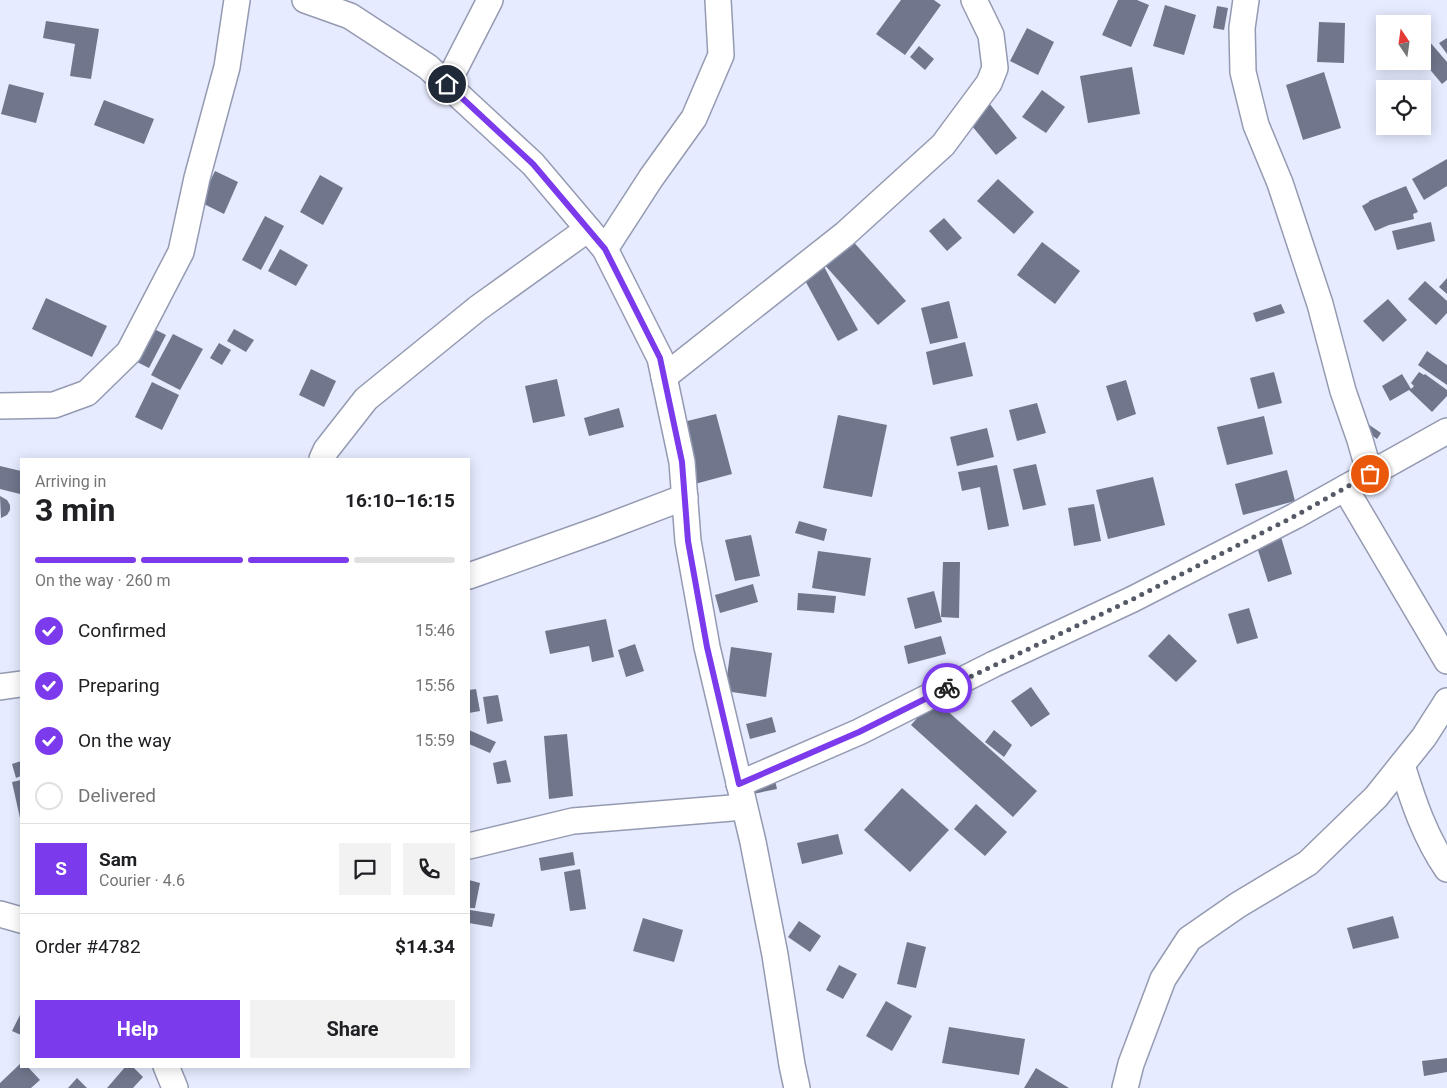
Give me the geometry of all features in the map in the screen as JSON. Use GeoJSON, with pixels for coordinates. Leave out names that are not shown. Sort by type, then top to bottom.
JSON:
{"type":"FeatureCollection","features":[{"type":"Feature","properties":{"kind":"street"},"geometry":{"type":"LineString","coordinates":[[0,406],[54,405],[87,393],[129,352],[181,252],[197,178],[227,67],[237,0]]}},
{"type":"Feature","properties":{"kind":"street"},"geometry":{"type":"LineString","coordinates":[[305,0],[350,16],[428,67],[533,164],[605,249],[660,358],[682,462],[688,541],[707,647],[775,954],[797,1088]]}},
{"type":"Feature","properties":{"kind":"street"},"geometry":{"type":"LineString","coordinates":[[447,84],[490,0]]}},
{"type":"Feature","properties":{"kind":"street"},"geometry":{"type":"LineString","coordinates":[[605,249],[651,178],[694,118],[721,55],[718,0]]}},
{"type":"Feature","properties":{"kind":"street"},"geometry":{"type":"LineString","coordinates":[[664,377],[845,234],[943,145],[989,83],[995,68],[990,35],[974,0]]}},
{"type":"Feature","properties":{"kind":"street"},"geometry":{"type":"LineString","coordinates":[[1246,0],[1242,28],[1243,72],[1256,124],[1280,183],[1320,304],[1343,391],[1370,474]]}},
{"type":"Feature","properties":{"kind":"street"},"geometry":{"type":"LineString","coordinates":[[322,458],[326,450],[366,399],[478,308],[588,229]]}},
{"type":"Feature","properties":{"kind":"street"},"geometry":{"type":"LineString","coordinates":[[470,846],[573,821],[741,796],[859,732],[994,664],[1133,599],[1345,488],[1447,431]]}},
{"type":"Feature","properties":{"kind":"street"},"geometry":{"type":"LineString","coordinates":[[1345,488],[1447,661]]}},
{"type":"Feature","properties":{"kind":"street"},"geometry":{"type":"LineString","coordinates":[[470,576],[685,497]]}},
{"type":"Feature","properties":{"kind":"street"},"geometry":{"type":"LineString","coordinates":[[0,687],[20,684]]}},
{"type":"Feature","properties":{"kind":"street"},"geometry":{"type":"LineString","coordinates":[[1124,1088],[1163,979],[1189,939],[1238,905],[1308,863],[1376,797],[1424,737],[1447,701]]}},
{"type":"Feature","properties":{"kind":"street"},"geometry":{"type":"LineString","coordinates":[[1402,765],[1413,802],[1437,854],[1447,869]]}},
{"type":"Feature","properties":{"kind":"street"},"geometry":{"type":"LineString","coordinates":[[0,914],[20,920]]}},
{"type":"Feature","properties":{"kind":"street"},"geometry":{"type":"LineString","coordinates":[[167,1068],[175,1088]]}},
{"type":"Feature","properties":{"kind":"building"},"geometry":{"type":"Polygon","coordinates":[[[901,0],[934,0],[941,5],[905,55],[876,34],[901,0]]]}},
{"type":"Feature","properties":{"kind":"building"},"geometry":{"type":"Polygon","coordinates":[[[1118,0],[1137,0],[1149,5],[1131,47],[1102,35],[1118,0]]]}},
{"type":"Feature","properties":{"kind":"building"},"geometry":{"type":"Polygon","coordinates":[[[1165,5],[1196,15],[1184,55],[1153,46],[1165,5]]]}},
{"type":"Feature","properties":{"kind":"building"},"geometry":{"type":"Polygon","coordinates":[[[1217,6],[1228,8],[1224,30],[1213,28],[1217,6]]]}},
{"type":"Feature","properties":{"kind":"building"},"geometry":{"type":"Polygon","coordinates":[[[46,21],[99,29],[91,79],[70,76],[75,44],[43,38],[46,21]]]}},
{"type":"Feature","properties":{"kind":"building"},"geometry":{"type":"Polygon","coordinates":[[[1319,22],[1345,23],[1344,63],[1317,62],[1319,22]]]}},
{"type":"Feature","properties":{"kind":"building"},"geometry":{"type":"Polygon","coordinates":[[[1027,28],[1054,42],[1038,75],[1010,61],[1027,28]]]}},
{"type":"Feature","properties":{"kind":"building"},"geometry":{"type":"Polygon","coordinates":[[[1447,38],[1447,54],[1439,43],[1447,38]]]}},
{"type":"Feature","properties":{"kind":"building"},"geometry":{"type":"Polygon","coordinates":[[[1431,43],[1447,62],[1447,80],[1442,84],[1430,70],[1431,43]]]}},
{"type":"Feature","properties":{"kind":"building"},"geometry":{"type":"Polygon","coordinates":[[[919,46],[934,59],[925,70],[910,57],[919,46]]]}},
{"type":"Feature","properties":{"kind":"building"},"geometry":{"type":"Polygon","coordinates":[[[1132,67],[1140,114],[1088,123],[1080,76],[1132,67]]]}},
{"type":"Feature","properties":{"kind":"building"},"geometry":{"type":"Polygon","coordinates":[[[1324,72],[1341,128],[1303,140],[1286,85],[1324,72]]]}},
{"type":"Feature","properties":{"kind":"building"},"geometry":{"type":"Polygon","coordinates":[[[9,84],[44,93],[36,123],[1,114],[9,84]]]}},
{"type":"Feature","properties":{"kind":"building"},"geometry":{"type":"Polygon","coordinates":[[[1042,90],[1065,107],[1046,133],[1022,117],[1042,90]]]}},
{"type":"Feature","properties":{"kind":"building"},"geometry":{"type":"Polygon","coordinates":[[[104,100],[154,119],[144,144],[94,125],[104,100]]]}},
{"type":"Feature","properties":{"kind":"building"},"geometry":{"type":"Polygon","coordinates":[[[989,103],[1017,138],[996,155],[967,120],[989,103]]]}},
{"type":"Feature","properties":{"kind":"building"},"geometry":{"type":"Polygon","coordinates":[[[1447,159],[1447,186],[1424,200],[1412,179],[1447,159]]]}},
{"type":"Feature","properties":{"kind":"building"},"geometry":{"type":"Polygon","coordinates":[[[215,171],[238,182],[224,214],[200,202],[215,171]]]}},
{"type":"Feature","properties":{"kind":"building"},"geometry":{"type":"Polygon","coordinates":[[[320,175],[343,188],[323,225],[300,212],[320,175]]]}},
{"type":"Feature","properties":{"kind":"building"},"geometry":{"type":"Polygon","coordinates":[[[998,179],[1034,212],[1014,234],[977,201],[998,179]]]}},
{"type":"Feature","properties":{"kind":"building"},"geometry":{"type":"Polygon","coordinates":[[[1406,186],[1418,212],[1413,214],[1414,219],[1389,225],[1375,231],[1362,206],[1369,201],[1406,186]]]}},
{"type":"Feature","properties":{"kind":"building"},"geometry":{"type":"Polygon","coordinates":[[[265,216],[284,226],[261,270],[242,260],[265,216]]]}},
{"type":"Feature","properties":{"kind":"building"},"geometry":{"type":"Polygon","coordinates":[[[944,218],[962,238],[947,251],[929,231],[944,218]]]}},
{"type":"Feature","properties":{"kind":"building"},"geometry":{"type":"Polygon","coordinates":[[[1431,222],[1435,241],[1397,250],[1392,231],[1431,222]]]}},
{"type":"Feature","properties":{"kind":"building"},"geometry":{"type":"Polygon","coordinates":[[[851,239],[906,301],[878,325],[823,263],[851,239]]]}},
{"type":"Feature","properties":{"kind":"building"},"geometry":{"type":"Polygon","coordinates":[[[1042,242],[1080,271],[1055,304],[1017,275],[1042,242]]]}},
{"type":"Feature","properties":{"kind":"building"},"geometry":{"type":"Polygon","coordinates":[[[280,249],[308,265],[296,286],[268,271],[280,249]]]}},
{"type":"Feature","properties":{"kind":"building"},"geometry":{"type":"Polygon","coordinates":[[[821,261],[858,330],[838,341],[801,273],[821,261]]]}},
{"type":"Feature","properties":{"kind":"building"},"geometry":{"type":"Polygon","coordinates":[[[1447,278],[1447,294],[1439,287],[1447,278]]]}},
{"type":"Feature","properties":{"kind":"building"},"geometry":{"type":"Polygon","coordinates":[[[1425,281],[1447,301],[1447,313],[1436,325],[1408,299],[1425,281]]]}},
{"type":"Feature","properties":{"kind":"building"},"geometry":{"type":"Polygon","coordinates":[[[46,298],[107,326],[92,357],[32,329],[46,298]]]}},
{"type":"Feature","properties":{"kind":"building"},"geometry":{"type":"Polygon","coordinates":[[[1388,299],[1407,320],[1383,342],[1363,321],[1388,299]]]}},
{"type":"Feature","properties":{"kind":"building"},"geometry":{"type":"Polygon","coordinates":[[[949,301],[958,338],[930,344],[921,308],[949,301]]]}},
{"type":"Feature","properties":{"kind":"building"},"geometry":{"type":"Polygon","coordinates":[[[1281,304],[1285,313],[1256,322],[1253,313],[1281,304]]]}},
{"type":"Feature","properties":{"kind":"building"},"geometry":{"type":"Polygon","coordinates":[[[148,326],[166,335],[149,368],[131,359],[148,326]]]}},
{"type":"Feature","properties":{"kind":"building"},"geometry":{"type":"Polygon","coordinates":[[[234,329],[254,340],[246,352],[227,341],[234,329]]]}},
{"type":"Feature","properties":{"kind":"building"},"geometry":{"type":"Polygon","coordinates":[[[173,334],[203,349],[180,390],[151,375],[173,334]]]}},
{"type":"Feature","properties":{"kind":"building"},"geometry":{"type":"Polygon","coordinates":[[[965,342],[973,376],[933,385],[926,352],[965,342]]]}},
{"type":"Feature","properties":{"kind":"building"},"geometry":{"type":"Polygon","coordinates":[[[219,343],[231,350],[222,365],[210,358],[219,343]]]}},
{"type":"Feature","properties":{"kind":"building"},"geometry":{"type":"Polygon","coordinates":[[[1427,351],[1447,365],[1447,385],[1418,365],[1427,351]]]}},
{"type":"Feature","properties":{"kind":"building"},"geometry":{"type":"Polygon","coordinates":[[[311,369],[336,381],[324,407],[299,395],[311,369]]]}},
{"type":"Feature","properties":{"kind":"building"},"geometry":{"type":"Polygon","coordinates":[[[1274,372],[1282,403],[1258,409],[1250,378],[1274,372]]]}},
{"type":"Feature","properties":{"kind":"building"},"geometry":{"type":"Polygon","coordinates":[[[1419,372],[1425,374],[1447,390],[1447,396],[1432,412],[1409,390],[1390,401],[1382,386],[1402,374],[1411,389],[1414,386],[1411,383],[1419,372]]]}},
{"type":"Feature","properties":{"kind":"building"},"geometry":{"type":"Polygon","coordinates":[[[557,379],[565,416],[533,423],[525,386],[557,379]]]}},
{"type":"Feature","properties":{"kind":"building"},"geometry":{"type":"Polygon","coordinates":[[[1126,380],[1136,414],[1117,421],[1106,386],[1126,380]]]}},
{"type":"Feature","properties":{"kind":"building"},"geometry":{"type":"Polygon","coordinates":[[[152,382],[179,395],[162,430],[135,417],[152,382]]]}},
{"type":"Feature","properties":{"kind":"building"},"geometry":{"type":"Polygon","coordinates":[[[1037,403],[1046,433],[1017,441],[1009,410],[1037,403]]]}},
{"type":"Feature","properties":{"kind":"building"},"geometry":{"type":"Polygon","coordinates":[[[619,408],[624,427],[589,436],[584,418],[619,408]]]}},
{"type":"Feature","properties":{"kind":"building"},"geometry":{"type":"Polygon","coordinates":[[[716,414],[732,474],[691,485],[675,424],[716,414]]]}},
{"type":"Feature","properties":{"kind":"building"},"geometry":{"type":"Polygon","coordinates":[[[838,415],[887,425],[872,497],[823,488],[838,415]]]}},
{"type":"Feature","properties":{"kind":"building"},"geometry":{"type":"Polygon","coordinates":[[[1264,416],[1273,454],[1227,465],[1217,427],[1264,416]]]}},
{"type":"Feature","properties":{"kind":"building"},"geometry":{"type":"Polygon","coordinates":[[[1368,424],[1381,433],[1377,439],[1365,430],[1368,424]]]}},
{"type":"Feature","properties":{"kind":"building"},"geometry":{"type":"Polygon","coordinates":[[[987,428],[994,457],[957,466],[950,437],[987,428]]]}},
{"type":"Feature","properties":{"kind":"building"},"geometry":{"type":"Polygon","coordinates":[[[1036,464],[1046,505],[1023,510],[1013,469],[1036,464]]]}},
{"type":"Feature","properties":{"kind":"building"},"geometry":{"type":"Polygon","coordinates":[[[997,465],[1009,526],[988,530],[980,487],[962,491],[958,472],[997,465]]]}},
{"type":"Feature","properties":{"kind":"building"},"geometry":{"type":"Polygon","coordinates":[[[0,466],[20,471],[20,494],[0,489],[0,466]]]}},
{"type":"Feature","properties":{"kind":"building"},"geometry":{"type":"Polygon","coordinates":[[[1287,470],[1295,501],[1243,515],[1235,484],[1287,470]]]}},
{"type":"Feature","properties":{"kind":"building"},"geometry":{"type":"Polygon","coordinates":[[[1153,477],[1165,525],[1108,539],[1096,490],[1153,477]]]}},
{"type":"Feature","properties":{"kind":"building"},"geometry":{"type":"Polygon","coordinates":[[[0,496],[7,500],[10,505],[7,515],[1,518],[0,496]]]}},
{"type":"Feature","properties":{"kind":"building"},"geometry":{"type":"Polygon","coordinates":[[[1094,504],[1101,541],[1074,546],[1068,508],[1094,504]]]}},
{"type":"Feature","properties":{"kind":"building"},"geometry":{"type":"Polygon","coordinates":[[[799,521],[827,529],[824,541],[795,533],[799,521]]]}},
{"type":"Feature","properties":{"kind":"building"},"geometry":{"type":"Polygon","coordinates":[[[751,535],[760,576],[735,581],[725,540],[751,535]]]}},
{"type":"Feature","properties":{"kind":"building"},"geometry":{"type":"Polygon","coordinates":[[[1281,537],[1292,574],[1268,582],[1256,544],[1281,537]]]}},
{"type":"Feature","properties":{"kind":"building"},"geometry":{"type":"Polygon","coordinates":[[[818,551],[871,558],[865,596],[812,588],[818,551]]]}},
{"type":"Feature","properties":{"kind":"building"},"geometry":{"type":"Polygon","coordinates":[[[943,562],[960,562],[959,618],[941,617],[943,562]]]}},
{"type":"Feature","properties":{"kind":"building"},"geometry":{"type":"Polygon","coordinates":[[[753,584],[758,602],[720,613],[715,595],[753,584]]]}},
{"type":"Feature","properties":{"kind":"building"},"geometry":{"type":"Polygon","coordinates":[[[934,591],[942,622],[915,629],[907,598],[934,591]]]}},
{"type":"Feature","properties":{"kind":"building"},"geometry":{"type":"Polygon","coordinates":[[[798,593],[836,596],[834,613],[797,610],[798,593]]]}},
{"type":"Feature","properties":{"kind":"building"},"geometry":{"type":"Polygon","coordinates":[[[1249,608],[1258,638],[1237,644],[1228,614],[1249,608]]]}},
{"type":"Feature","properties":{"kind":"building"},"geometry":{"type":"Polygon","coordinates":[[[606,619],[614,657],[592,662],[589,646],[550,654],[545,631],[606,619]]]}},
{"type":"Feature","properties":{"kind":"building"},"geometry":{"type":"Polygon","coordinates":[[[1169,634],[1197,661],[1176,682],[1148,656],[1169,634]]]}},
{"type":"Feature","properties":{"kind":"building"},"geometry":{"type":"Polygon","coordinates":[[[941,636],[946,654],[908,664],[904,646],[941,636]]]}},
{"type":"Feature","properties":{"kind":"building"},"geometry":{"type":"Polygon","coordinates":[[[635,644],[644,671],[626,677],[618,650],[635,644]]]}},
{"type":"Feature","properties":{"kind":"building"},"geometry":{"type":"Polygon","coordinates":[[[731,647],[772,653],[766,697],[725,691],[731,647]]]}},
{"type":"Feature","properties":{"kind":"building"},"geometry":{"type":"Polygon","coordinates":[[[1031,687],[1050,714],[1031,727],[1011,701],[1031,687]]]}},
{"type":"Feature","properties":{"kind":"building"},"geometry":{"type":"Polygon","coordinates":[[[476,689],[480,711],[470,713],[470,690],[476,689]]]}},
{"type":"Feature","properties":{"kind":"building"},"geometry":{"type":"Polygon","coordinates":[[[498,695],[503,721],[487,724],[483,697],[498,695]]]}},
{"type":"Feature","properties":{"kind":"building"},"geometry":{"type":"Polygon","coordinates":[[[934,699],[1037,791],[1013,817],[911,725],[934,699]]]}},
{"type":"Feature","properties":{"kind":"building"},"geometry":{"type":"Polygon","coordinates":[[[772,717],[776,732],[750,739],[746,724],[772,717]]]}},
{"type":"Feature","properties":{"kind":"building"},"geometry":{"type":"Polygon","coordinates":[[[470,730],[496,742],[490,753],[470,744],[470,730]]]}},
{"type":"Feature","properties":{"kind":"building"},"geometry":{"type":"Polygon","coordinates":[[[994,730],[1012,745],[1004,757],[985,742],[994,730]]]}},
{"type":"Feature","properties":{"kind":"building"},"geometry":{"type":"Polygon","coordinates":[[[567,734],[573,796],[549,799],[544,736],[567,734]]]}},
{"type":"Feature","properties":{"kind":"building"},"geometry":{"type":"Polygon","coordinates":[[[506,760],[511,782],[497,784],[493,763],[506,760]]]}},
{"type":"Feature","properties":{"kind":"building"},"geometry":{"type":"Polygon","coordinates":[[[20,761],[20,776],[16,778],[12,764],[20,761]]]}},
{"type":"Feature","properties":{"kind":"building"},"geometry":{"type":"Polygon","coordinates":[[[774,776],[777,789],[748,795],[774,776]]]}},
{"type":"Feature","properties":{"kind":"building"},"geometry":{"type":"Polygon","coordinates":[[[20,780],[20,818],[12,782],[20,780]]]}},
{"type":"Feature","properties":{"kind":"building"},"geometry":{"type":"Polygon","coordinates":[[[902,788],[949,830],[910,872],[864,830],[902,788]]]}},
{"type":"Feature","properties":{"kind":"building"},"geometry":{"type":"Polygon","coordinates":[[[976,804],[1007,832],[985,856],[954,829],[976,804]]]}},
{"type":"Feature","properties":{"kind":"building"},"geometry":{"type":"Polygon","coordinates":[[[838,834],[843,854],[802,864],[797,843],[838,834]]]}},
{"type":"Feature","properties":{"kind":"building"},"geometry":{"type":"Polygon","coordinates":[[[573,852],[575,865],[541,871],[539,858],[573,852]]]}},
{"type":"Feature","properties":{"kind":"building"},"geometry":{"type":"Polygon","coordinates":[[[580,869],[586,909],[570,911],[564,872],[580,869]]]}},
{"type":"Feature","properties":{"kind":"building"},"geometry":{"type":"Polygon","coordinates":[[[470,880],[480,883],[475,908],[470,908],[470,880]]]}},
{"type":"Feature","properties":{"kind":"building"},"geometry":{"type":"Polygon","coordinates":[[[470,910],[495,914],[492,927],[470,923],[470,910]]]}},
{"type":"Feature","properties":{"kind":"building"},"geometry":{"type":"Polygon","coordinates":[[[1393,916],[1399,938],[1353,949],[1347,928],[1393,916]]]}},
{"type":"Feature","properties":{"kind":"building"},"geometry":{"type":"Polygon","coordinates":[[[643,918],[683,930],[674,962],[633,951],[643,918]]]}},
{"type":"Feature","properties":{"kind":"building"},"geometry":{"type":"Polygon","coordinates":[[[799,921],[821,936],[810,952],[788,937],[799,921]]]}},
{"type":"Feature","properties":{"kind":"building"},"geometry":{"type":"Polygon","coordinates":[[[907,942],[926,947],[916,988],[897,984],[907,942]]]}},
{"type":"Feature","properties":{"kind":"building"},"geometry":{"type":"Polygon","coordinates":[[[839,965],[857,974],[843,999],[826,990],[839,965]]]}},
{"type":"Feature","properties":{"kind":"building"},"geometry":{"type":"Polygon","coordinates":[[[886,1001],[912,1016],[892,1051],[866,1036],[886,1001]]]}},
{"type":"Feature","properties":{"kind":"building"},"geometry":{"type":"Polygon","coordinates":[[[20,1015],[20,1035],[12,1031],[20,1015]]]}},
{"type":"Feature","properties":{"kind":"building"},"geometry":{"type":"Polygon","coordinates":[[[949,1027],[1025,1039],[1019,1075],[942,1063],[949,1027]]]}},
{"type":"Feature","properties":{"kind":"building"},"geometry":{"type":"Polygon","coordinates":[[[1447,1058],[1447,1072],[1424,1076],[1422,1061],[1447,1058]]]}},
{"type":"Feature","properties":{"kind":"building"},"geometry":{"type":"Polygon","coordinates":[[[20,1064],[20,1068],[29,1068],[40,1080],[31,1088],[0,1088],[0,1083],[20,1064]]]}},
{"type":"Feature","properties":{"kind":"building"},"geometry":{"type":"Polygon","coordinates":[[[124,1068],[134,1068],[143,1077],[133,1088],[107,1088],[124,1068]]]}},
{"type":"Feature","properties":{"kind":"building"},"geometry":{"type":"Polygon","coordinates":[[[1036,1068],[1069,1088],[1024,1088],[1036,1068]]]}},
{"type":"Feature","properties":{"kind":"building"},"geometry":{"type":"Polygon","coordinates":[[[77,1078],[87,1088],[68,1088],[77,1078]]]}},
{"type":"Feature","properties":{"kind":"way so far"},"geometry":{"type":"LineString","coordinates":[[947,688],[1133,599],[1295,516],[1370,474]]}},
{"type":"Feature","properties":{"kind":"route"},"geometry":{"type":"LineString","coordinates":[[447,84],[533,164],[605,249],[660,358],[682,462],[688,541],[707,647],[739,784],[859,732],[947,688]]}}]}
